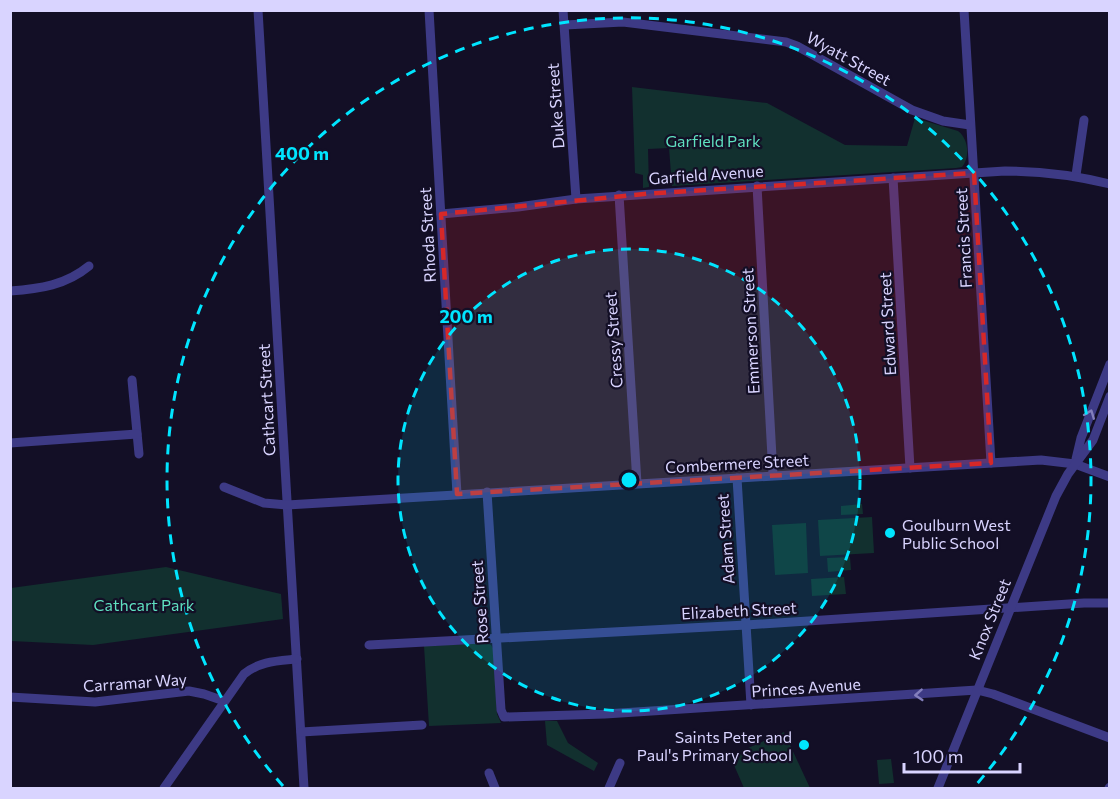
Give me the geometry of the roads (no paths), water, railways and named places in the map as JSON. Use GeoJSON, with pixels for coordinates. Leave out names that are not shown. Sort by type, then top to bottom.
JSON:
{"type":"FeatureCollection","features":[{"type":"Feature","properties":{"kind":"street","name":"Cathcart Street"},"geometry":{"type":"LineString","coordinates":[[258,10],[304,789]]}},
{"type":"Feature","properties":{"kind":"street","name":"Rhoda Street"},"geometry":{"type":"LineString","coordinates":[[429,10],[457,494]]}},
{"type":"Feature","properties":{"kind":"street","name":"Duke Street"},"geometry":{"type":"LineString","coordinates":[[563,10],[576,199]]}},
{"type":"Feature","properties":{"kind":"street","name":"Francis Street"},"geometry":{"type":"LineString","coordinates":[[964,10],[991,463]]}},
{"type":"Feature","properties":{"kind":"street","name":"Wyatt Street"},"geometry":{"type":"LineString","coordinates":[[565,25],[623,22],[786,42],[912,110],[943,121],[970,125]]}},
{"type":"Feature","properties":{"kind":"street"},"geometry":{"type":"LineString","coordinates":[[1076,175],[1084,120]]}},
{"type":"Feature","properties":{"kind":"street","name":"Garfield Avenue"},"geometry":{"type":"LineString","coordinates":[[441,214],[619,195],[974,173],[1039,171],[1076,175],[1110,184]]}},
{"type":"Feature","properties":{"kind":"street","name":"Edward Street"},"geometry":{"type":"LineString","coordinates":[[893,178],[910,468]]}},
{"type":"Feature","properties":{"kind":"street","name":"Emmerson Street"},"geometry":{"type":"LineString","coordinates":[[757,186],[773,475]]}},
{"type":"Feature","properties":{"kind":"street","name":"Cressy Street"},"geometry":{"type":"LineString","coordinates":[[619,195],[637,483]]}},
{"type":"Feature","properties":{"kind":"street"},"geometry":{"type":"LineString","coordinates":[[10,291],[59,284],[75,277],[89,266]]}},
{"type":"Feature","properties":{"kind":"street"},"geometry":{"type":"LineString","coordinates":[[1075,464],[1081,438],[1106,384],[1110,364]]}},
{"type":"Feature","properties":{"kind":"street"},"geometry":{"type":"LineString","coordinates":[[132,380],[139,454]]}},
{"type":"Feature","properties":{"kind":"street"},"geometry":{"type":"LineString","coordinates":[[1075,464],[1093,440],[1110,396]]}},
{"type":"Feature","properties":{"kind":"street"},"geometry":{"type":"LineString","coordinates":[[10,443],[137,434]]}},
{"type":"Feature","properties":{"kind":"street","name":"Combermere Street"},"geometry":{"type":"LineString","coordinates":[[224,487],[264,503],[287,505],[1041,460],[1075,464],[1110,477]]}},
{"type":"Feature","properties":{"kind":"street","name":"Knox Street"},"geometry":{"type":"LineString","coordinates":[[938,789],[1056,496],[1075,464]]}},
{"type":"Feature","properties":{"kind":"street","name":"Adam Street"},"geometry":{"type":"LineString","coordinates":[[737,478],[751,705]]}},
{"type":"Feature","properties":{"kind":"street","name":"Rose Street"},"geometry":{"type":"LineString","coordinates":[[487,492],[501,710]]}},
{"type":"Feature","properties":{"kind":"street","name":"Elizabeth Street"},"geometry":{"type":"LineString","coordinates":[[369,645],[1110,603]]}},
{"type":"Feature","properties":{"kind":"street"},"geometry":{"type":"LineString","coordinates":[[164,789],[244,674],[254,666],[265,662],[297,659]]}},
{"type":"Feature","properties":{"kind":"street","name":"Princes Avenue"},"geometry":{"type":"LineString","coordinates":[[501,710],[504,717],[508,718],[977,690],[1110,738]]}},
{"type":"Feature","properties":{"kind":"street","name":"Carramar Way"},"geometry":{"type":"LineString","coordinates":[[10,697],[95,702],[189,691],[224,701]]}},
{"type":"Feature","properties":{"kind":"street"},"geometry":{"type":"LineString","coordinates":[[301,732],[422,725]]}},
{"type":"Feature","properties":{"kind":"street"},"geometry":{"type":"LineString","coordinates":[[609,789],[620,763]]}},
{"type":"Feature","properties":{"kind":"street"},"geometry":{"type":"LineString","coordinates":[[489,773],[495,789]]}},
{"type":"Feature","properties":{"kind":"place","name":"Goulburn West Public School"},"geometry":{"type":"Point","coordinates":[890,533]}},
{"type":"Feature","properties":{"kind":"place","name":"Saints Peter and Paul's Primary School"},"geometry":{"type":"Point","coordinates":[804,745]}},
{"type":"Feature","properties":{"kind":"park label","name":"Garfield Park"},"geometry":{"type":"Point","coordinates":[713,140]}},
{"type":"Feature","properties":{"kind":"park label","name":"Cathcart Park"},"geometry":{"type":"Point","coordinates":[144,604]}}]}
